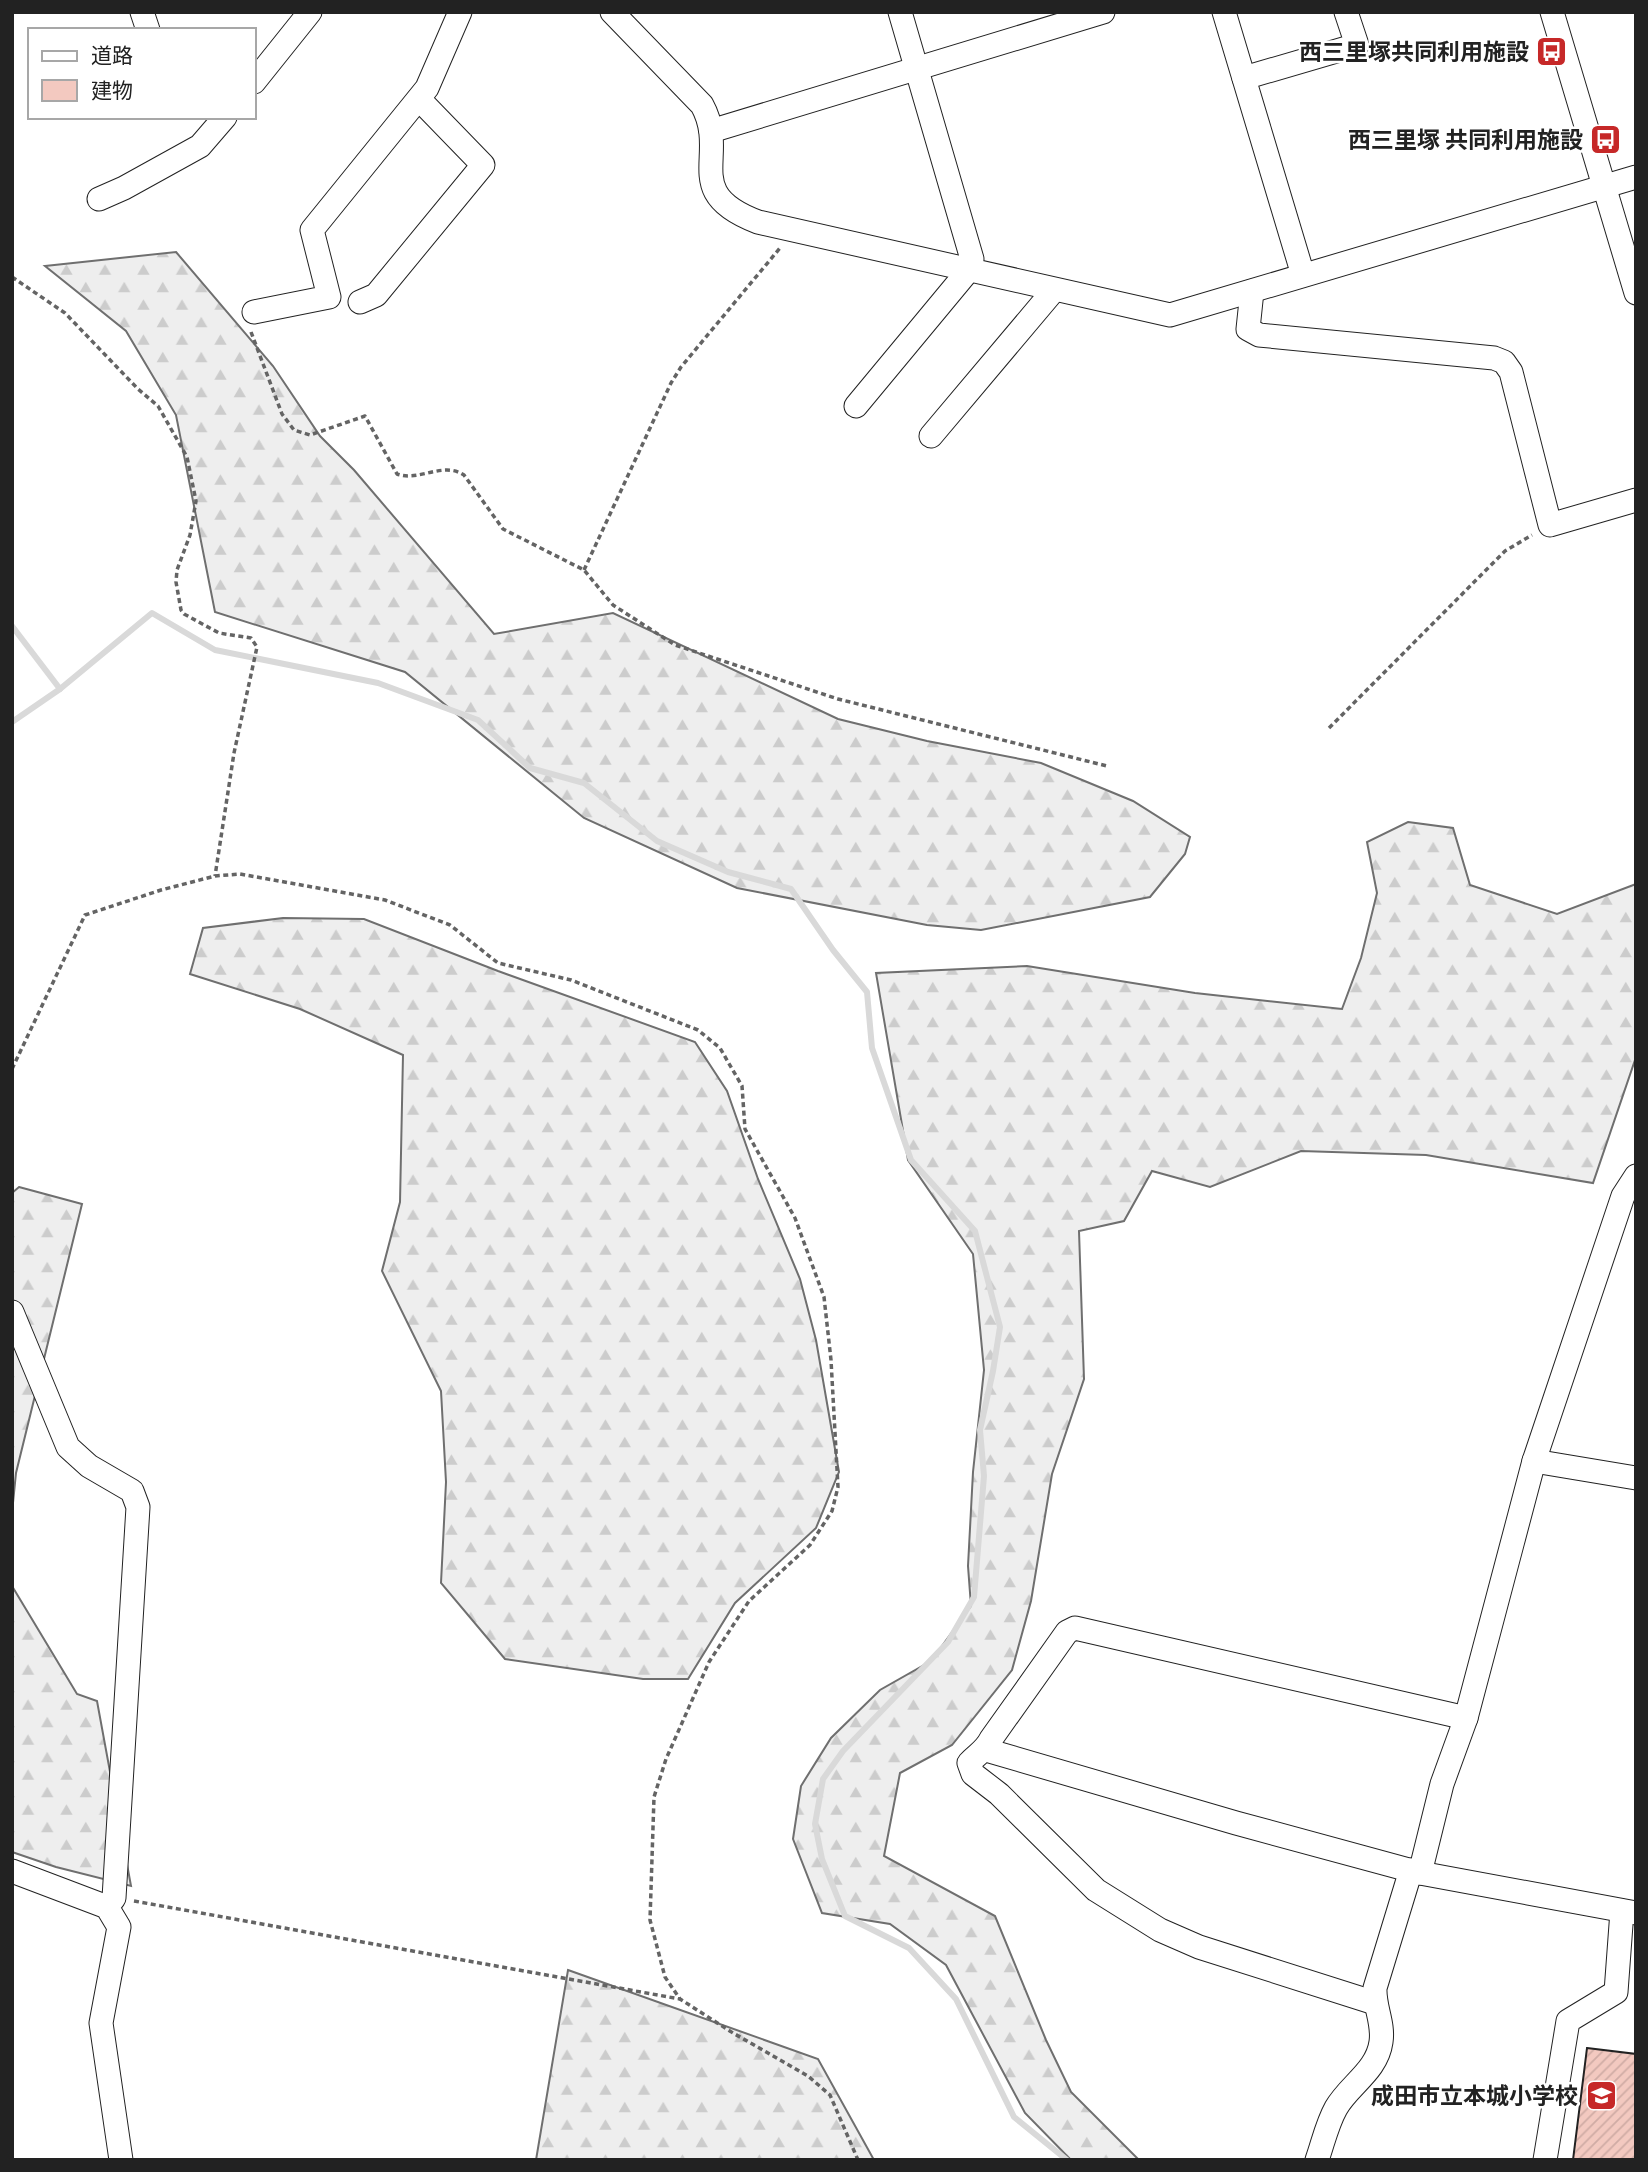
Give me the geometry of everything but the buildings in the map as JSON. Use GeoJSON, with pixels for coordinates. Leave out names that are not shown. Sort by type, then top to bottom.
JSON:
{"type":"FeatureCollection","features":[{"type":"Feature","properties":{"kind":"street"},"geometry":{"type":"LineString","coordinates":[[256,80],[310,12]]}},
{"type":"Feature","properties":{"kind":"street"},"geometry":{"type":"LineString","coordinates":[[254,312],[329,297],[312,230],[427,88],[460,12]]}},
{"type":"Feature","properties":{"kind":"street"},"geometry":{"type":"LineString","coordinates":[[611,12],[702,105],[708,115],[711,131],[711,176],[714,190],[732,211],[758,222],[1170,315],[1636,177]]}},
{"type":"Feature","properties":{"kind":"street"},"geometry":{"type":"LineString","coordinates":[[856,406],[968,271],[972,259],[900,12]]}},
{"type":"Feature","properties":{"kind":"street"},"geometry":{"type":"LineString","coordinates":[[711,131],[1102,12]]}},
{"type":"Feature","properties":{"kind":"street"},"geometry":{"type":"LineString","coordinates":[[1224,12],[1303,275]]}},
{"type":"Feature","properties":{"kind":"street"},"geometry":{"type":"LineString","coordinates":[[1244,78],[1357,45],[1346,12]]}},
{"type":"Feature","properties":{"kind":"street"},"geometry":{"type":"LineString","coordinates":[[1552,12],[1636,293]]}},
{"type":"Feature","properties":{"kind":"street"},"geometry":{"type":"LineString","coordinates":[[360,302],[376,295],[483,165],[419,99]]}},
{"type":"Feature","properties":{"kind":"street"},"geometry":{"type":"LineString","coordinates":[[99,199],[200,146],[203,127],[221,119]]}},
{"type":"Feature","properties":{"kind":"street"},"geometry":{"type":"LineString","coordinates":[[931,436],[1054,290]]}},
{"type":"Feature","properties":{"kind":"street"},"geometry":{"type":"LineString","coordinates":[[1252,291],[1248,329],[1259,335],[1494,358],[1504,362],[1511,372],[1550,525],[1636,500]]}},
{"type":"Feature","properties":{"kind":"street"},"geometry":{"type":"LineString","coordinates":[[1317,2160],[1335,2110],[1375,2062],[1381,2043],[1382,2026],[1375,2003],[1375,1988],[1466,1718],[1534,1461],[1623,1196],[1636,1176]]}},
{"type":"Feature","properties":{"kind":"street"},"geometry":{"type":"LineString","coordinates":[[12,1312],[68,1447],[89,1466],[132,1491],[138,1507],[111,1902],[119,1927],[101,2023],[121,2160]]}},
{"type":"Feature","properties":{"kind":"street"},"geometry":{"type":"LineString","coordinates":[[1534,1461],[1636,1478]]}},
{"type":"Feature","properties":{"kind":"street"},"geometry":{"type":"LineString","coordinates":[[1375,2003],[1199,1947],[1160,1930],[1096,1891],[999,1794],[973,1773],[969,1763],[976,1754],[986,1749],[1067,1632],[1075,1628],[1466,1718]]}},
{"type":"Feature","properties":{"kind":"street"},"geometry":{"type":"LineString","coordinates":[[986,1749],[1236,1823],[1415,1872],[1629,1912],[1615,1992],[1568,2021],[1545,2160]]}},
{"type":"Feature","properties":{"kind":"street"},"geometry":{"type":"LineString","coordinates":[[12,1871],[111,1902]]}},
{"type":"Feature","properties":{"kind":"path"},"geometry":{"type":"LineString","coordinates":[[584,570],[671,383],[681,367],[794,230]]}},
{"type":"Feature","properties":{"kind":"path"},"geometry":{"type":"LineString","coordinates":[[12,277],[65,313],[138,389],[158,406],[187,457],[197,501],[190,535],[177,570],[176,582],[181,610],[219,633],[251,638],[257,647],[234,753],[215,876]]}},
{"type":"Feature","properties":{"kind":"path"},"geometry":{"type":"LineString","coordinates":[[254,312],[248,318],[248,326],[282,414],[294,430],[310,435],[365,416],[397,474],[404,477],[449,469],[458,471],[464,475],[503,529],[584,570],[613,605],[675,645],[838,699],[1107,766]]}},
{"type":"Feature","properties":{"kind":"path"},"geometry":{"type":"LineString","coordinates":[[1329,728],[1505,551],[1550,525]]}},
{"type":"Feature","properties":{"kind":"path"},"geometry":{"type":"LineString","coordinates":[[12,1069],[86,915],[161,890],[215,876],[240,874],[385,900],[450,925],[498,963],[571,979],[698,1030],[720,1048],[742,1086],[746,1129],[795,1218],[824,1297],[831,1360],[838,1487],[832,1511],[810,1545],[749,1601],[709,1662],[666,1759],[654,1797],[650,1920],[665,1977],[680,1999]]}},
{"type":"Feature","properties":{"kind":"path"},"geometry":{"type":"LineString","coordinates":[[111,1902],[680,1999],[808,2076],[830,2095],[858,2160]]}},
{"type":"Feature","properties":{"kind":"green space"},"geometry":{"type":"Polygon","coordinates":[[[176,252],[273,366],[320,436],[354,470],[494,634],[613,613],[838,719],[927,741],[1041,763],[1133,801],[1190,837],[1185,854],[1150,897],[981,930],[927,925],[737,888],[584,818],[405,672],[215,612],[176,415],[126,331],[45,266],[176,252]]]}},
{"type":"Feature","properties":{"kind":"green space"},"geometry":{"type":"Polygon","coordinates":[[[1408,822],[1453,828],[1470,885],[1557,914],[1636,884],[1636,1057],[1593,1183],[1426,1155],[1301,1151],[1210,1187],[1152,1171],[1124,1221],[1079,1231],[1084,1379],[1052,1474],[1031,1601],[1012,1670],[952,1745],[900,1773],[884,1856],[995,1916],[1046,2040],[1071,2092],[1139,2160],[1071,2160],[1025,2113],[946,1965],[890,1924],[822,1913],[793,1839],[801,1786],[831,1738],[880,1690],[931,1661],[971,1606],[968,1566],[973,1472],[984,1370],[973,1254],[908,1160],[876,973],[1027,966],[1195,993],[1342,1009],[1361,958],[1377,893],[1367,842],[1408,822]]]}},
{"type":"Feature","properties":{"kind":"green space"},"geometry":{"type":"Polygon","coordinates":[[[283,918],[364,919],[695,1042],[727,1091],[758,1179],[800,1279],[816,1340],[839,1472],[816,1528],[735,1603],[688,1679],[643,1679],[505,1659],[441,1583],[446,1482],[441,1391],[382,1271],[400,1202],[403,1055],[300,1009],[190,974],[203,928],[283,918]]]}},
{"type":"Feature","properties":{"kind":"green space"},"geometry":{"type":"Polygon","coordinates":[[[19,1187],[82,1204],[16,1473],[12,1513],[12,1193],[19,1187]]]}},
{"type":"Feature","properties":{"kind":"green space"},"geometry":{"type":"Polygon","coordinates":[[[12,1586],[77,1694],[97,1701],[131,1886],[56,1867],[12,1852],[12,1586]]]}},
{"type":"Feature","properties":{"kind":"green space"},"geometry":{"type":"Polygon","coordinates":[[[568,1970],[818,2059],[874,2160],[536,2160],[568,1970]]]}},
{"type":"Feature","properties":{"kind":"waterway"},"geometry":{"type":"LineString","coordinates":[[12,722],[60,689],[152,613],[215,650],[378,683],[478,720],[530,768],[584,783],[657,841],[728,872],[791,889],[833,950],[867,992],[872,1048],[911,1160],[975,1231],[1000,1327],[980,1430],[984,1476],[974,1597],[948,1642],[843,1751],[823,1779],[815,1824],[822,1859],[845,1916],[909,1948],[956,1999],[1014,2117],[1067,2160]]}},
{"type":"Feature","properties":{"kind":"waterway"},"geometry":{"type":"LineString","coordinates":[[12,626],[60,689]]}},
{"type":"Feature","properties":{"kind":"place","name":"西三里塚共同利用施設"},"geometry":{"type":"Point","coordinates":[1552,51]}},
{"type":"Feature","properties":{"kind":"place","name":"西三里塚 共同利用施設"},"geometry":{"type":"Point","coordinates":[1606,139]}},
{"type":"Feature","properties":{"kind":"place","name":"成田市立本城小学校"},"geometry":{"type":"Point","coordinates":[1601,2095]}}]}
